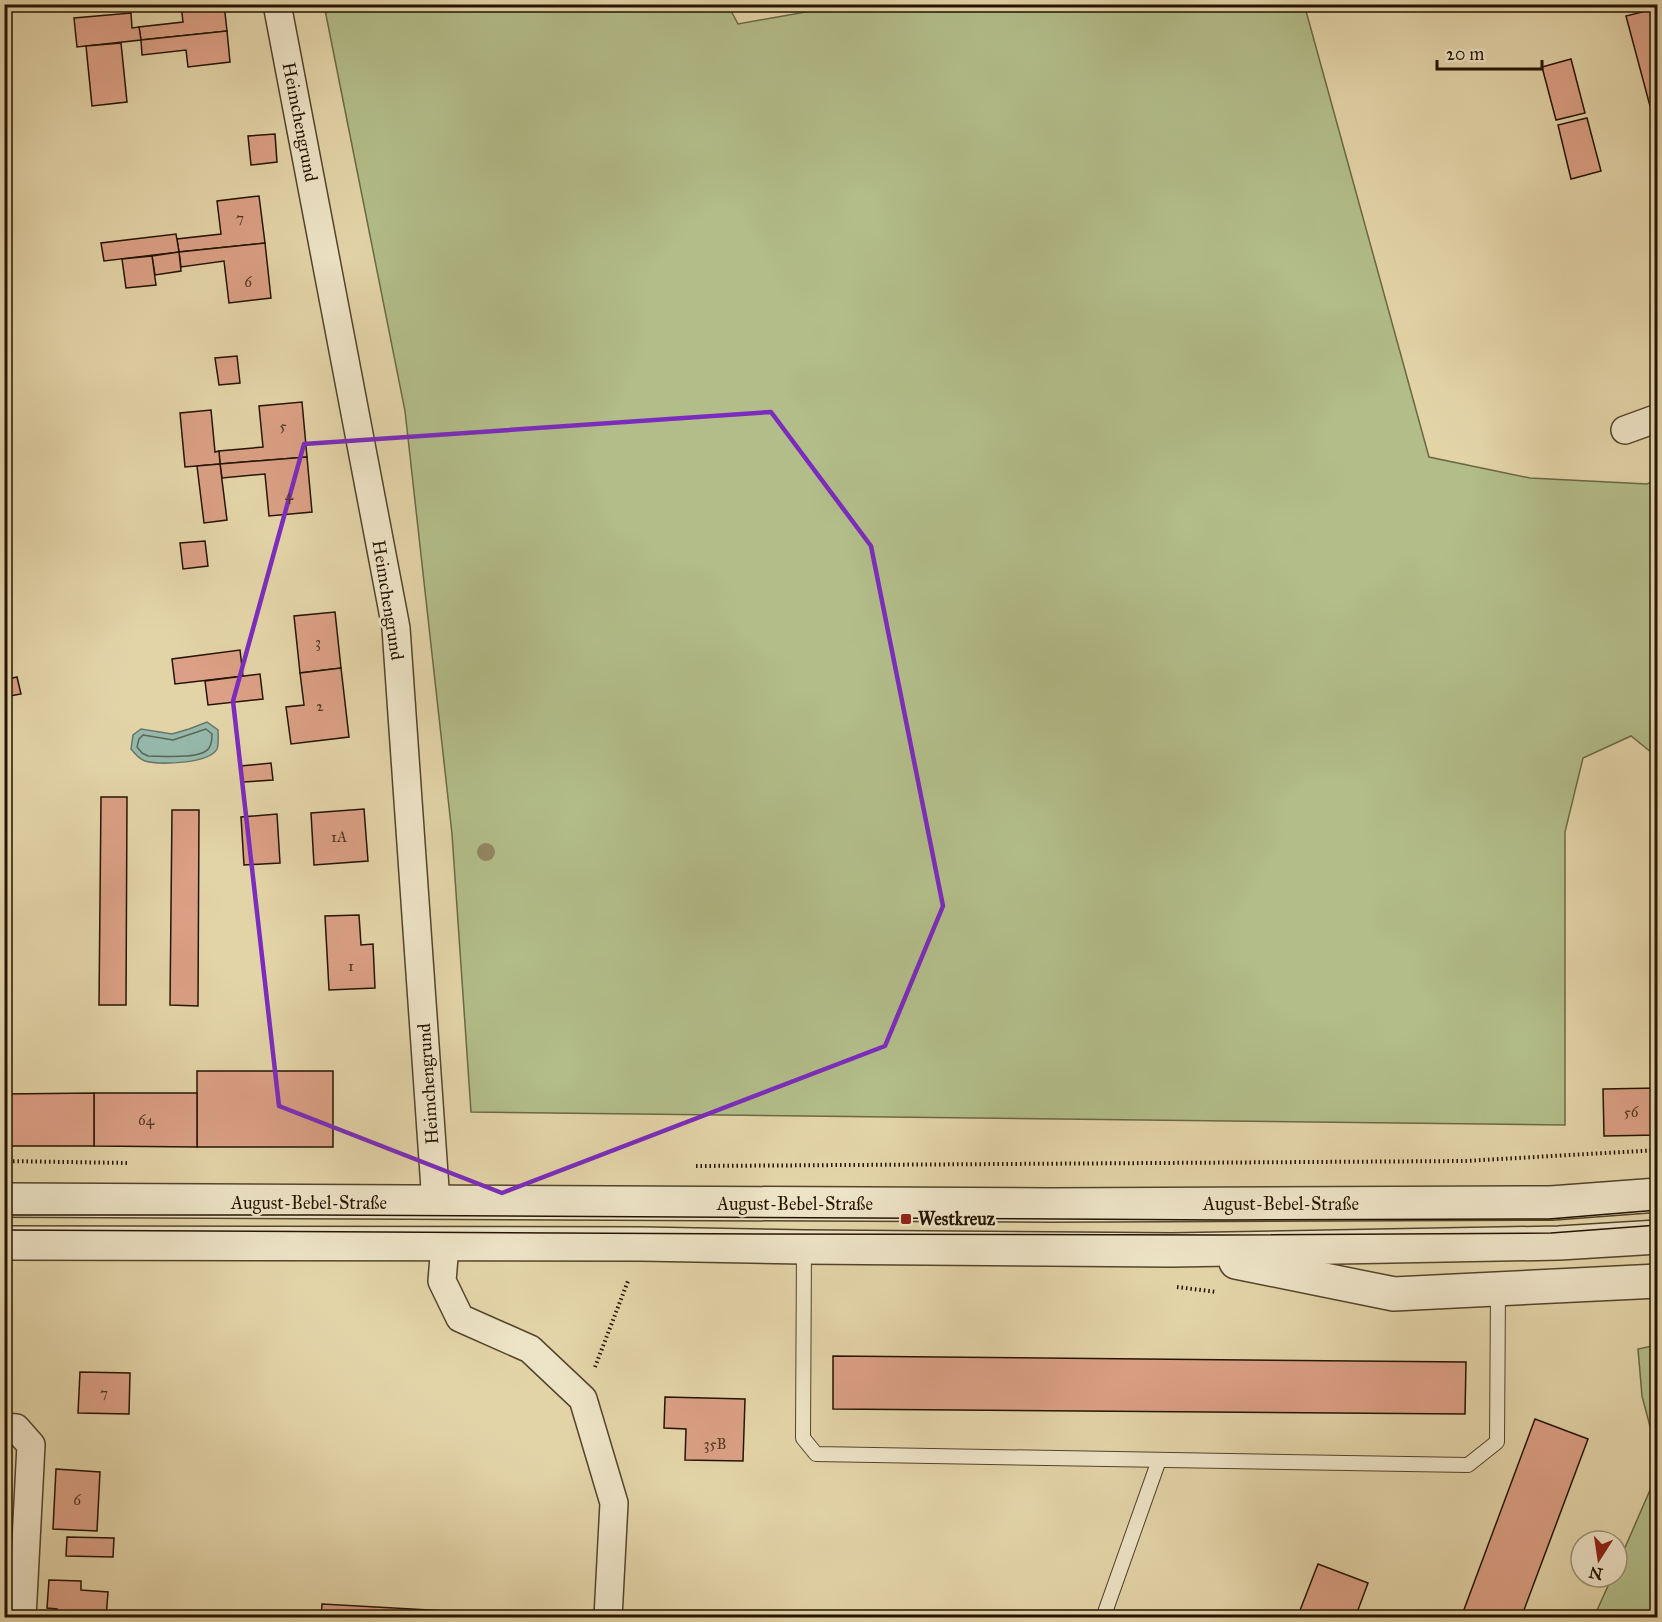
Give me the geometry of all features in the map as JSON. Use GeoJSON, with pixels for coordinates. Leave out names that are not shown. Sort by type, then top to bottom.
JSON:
{"type":"FeatureCollection","features":[{"type":"Feature","properties":{"kind":"street","name":"Heimchengrund"},"geometry":{"type":"LineString","coordinates":[[277,4],[396,628],[436,1203]]}},
{"type":"Feature","properties":{"kind":"street"},"geometry":{"type":"LineString","coordinates":[[1625,430],[1658,418]]}},
{"type":"Feature","properties":{"kind":"street","name":"August-Bebel-Straße"},"geometry":{"type":"LineString","coordinates":[[4,1200],[1075,1205],[1539,1203],[1658,1195]]}},
{"type":"Feature","properties":{"kind":"street"},"geometry":{"type":"LineString","coordinates":[[4,1243],[641,1245],[1172,1250],[1560,1243],[1658,1237]]}},
{"type":"Feature","properties":{"kind":"street"},"geometry":{"type":"LineString","coordinates":[[445,1245],[442,1281],[460,1318],[530,1349],[583,1399],[614,1503],[608,1617]]}},
{"type":"Feature","properties":{"kind":"street"},"geometry":{"type":"LineString","coordinates":[[1172,1250],[1394,1294],[1658,1281]]}},
{"type":"Feature","properties":{"kind":"street"},"geometry":{"type":"LineString","coordinates":[[4,1428],[16,1428],[31,1445],[22,1617]]}},
{"type":"Feature","properties":{"kind":"lane"},"geometry":{"type":"LineString","coordinates":[[804,1247],[803,1438],[816,1454],[1468,1465],[1497,1442],[1498,1289]]}},
{"type":"Feature","properties":{"kind":"lane"},"geometry":{"type":"LineString","coordinates":[[1103,1617],[1159,1460]]}},
{"type":"Feature","properties":{"kind":"path"},"geometry":{"type":"LineString","coordinates":[[685,1166],[1465,1161],[1658,1150]]}},
{"type":"Feature","properties":{"kind":"path"},"geometry":{"type":"LineString","coordinates":[[617,1281],[634,1281]]}},
{"type":"Feature","properties":{"kind":"path"},"geometry":{"type":"LineString","coordinates":[[583,1399],[628,1281]]}},
{"type":"Feature","properties":{"kind":"path"},"geometry":{"type":"LineString","coordinates":[[1174,1287],[1221,1292]]}},
{"type":"Feature","properties":{"kind":"highlighted area"},"geometry":{"type":"Polygon","coordinates":[[[771,412],[871,546],[943,906],[885,1046],[502,1193],[279,1106],[233,701],[304,444],[771,412]]]}},
{"type":"Feature","properties":{"kind":"green space"},"geometry":{"type":"Polygon","coordinates":[[[850,4],[1330,5],[1306,11],[1429,457],[1530,478],[1647,484],[1657,479],[1657,757],[1631,736],[1583,758],[1565,832],[1565,1125],[471,1112],[452,834],[405,411],[324,5],[728,5],[738,24],[850,4]]]}},
{"type":"Feature","properties":{"kind":"green space"},"geometry":{"type":"Polygon","coordinates":[[[1658,1345],[1657,1453],[1642,1396],[1638,1349],[1658,1345]]]}},
{"type":"Feature","properties":{"kind":"green space"},"geometry":{"type":"Polygon","coordinates":[[[1657,1474],[1657,1617],[1594,1617],[1607,1589],[1629,1589],[1629,1538],[1657,1474]]]}},
{"type":"Feature","properties":{"kind":"water"},"geometry":{"type":"Polygon","coordinates":[[[207,722],[218,730],[218,742],[217,749],[204,758],[172,763],[152,762],[141,759],[131,749],[133,735],[141,729],[172,734],[207,722]]]}},
{"type":"Feature","properties":{"kind":"building"},"geometry":{"type":"Polygon","coordinates":[[[224,4],[227,31],[141,40],[139,27],[183,22],[181,5],[224,4]]]}},
{"type":"Feature","properties":{"kind":"building"},"geometry":{"type":"Polygon","coordinates":[[[1658,8],[1658,136],[1626,16],[1658,8]]]}},
{"type":"Feature","properties":{"kind":"building"},"geometry":{"type":"Polygon","coordinates":[[[131,13],[132,28],[139,27],[141,40],[77,47],[74,18],[131,13]]]}},
{"type":"Feature","properties":{"kind":"building"},"geometry":{"type":"Polygon","coordinates":[[[227,31],[230,62],[188,67],[186,50],[142,55],[141,40],[227,31]]]}},
{"type":"Feature","properties":{"kind":"building"},"geometry":{"type":"Polygon","coordinates":[[[121,43],[127,102],[92,106],[86,46],[121,43]]]}},
{"type":"Feature","properties":{"kind":"building"},"geometry":{"type":"Polygon","coordinates":[[[1571,59],[1585,113],[1556,120],[1542,67],[1571,59]]]}},
{"type":"Feature","properties":{"kind":"building"},"geometry":{"type":"Polygon","coordinates":[[[1587,118],[1601,171],[1571,179],[1558,125],[1587,118]]]}},
{"type":"Feature","properties":{"kind":"building"},"geometry":{"type":"Polygon","coordinates":[[[275,134],[277,162],[251,165],[248,136],[275,134]]]}},
{"type":"Feature","properties":{"kind":"building"},"geometry":{"type":"Polygon","coordinates":[[[259,196],[265,243],[179,252],[177,239],[221,234],[217,201],[259,196]]]}},
{"type":"Feature","properties":{"kind":"building"},"geometry":{"type":"Polygon","coordinates":[[[176,234],[179,252],[104,261],[101,243],[176,234]]]}},
{"type":"Feature","properties":{"kind":"building"},"geometry":{"type":"Polygon","coordinates":[[[265,243],[271,298],[229,303],[224,261],[181,267],[179,252],[265,243]]]}},
{"type":"Feature","properties":{"kind":"building"},"geometry":{"type":"Polygon","coordinates":[[[179,252],[181,271],[155,275],[152,256],[179,252]]]}},
{"type":"Feature","properties":{"kind":"building"},"geometry":{"type":"Polygon","coordinates":[[[152,256],[156,285],[126,288],[122,259],[152,256]]]}},
{"type":"Feature","properties":{"kind":"building"},"geometry":{"type":"Polygon","coordinates":[[[237,356],[240,383],[219,385],[215,358],[237,356]]]}},
{"type":"Feature","properties":{"kind":"building"},"geometry":{"type":"Polygon","coordinates":[[[302,402],[307,457],[220,464],[219,451],[263,447],[259,406],[302,402]]]}},
{"type":"Feature","properties":{"kind":"building"},"geometry":{"type":"Polygon","coordinates":[[[211,410],[215,452],[219,451],[220,464],[185,467],[180,413],[211,410]]]}},
{"type":"Feature","properties":{"kind":"building"},"geometry":{"type":"Polygon","coordinates":[[[307,457],[312,512],[269,516],[265,474],[222,478],[220,464],[307,457]]]}},
{"type":"Feature","properties":{"kind":"building"},"geometry":{"type":"Polygon","coordinates":[[[220,464],[227,520],[204,523],[197,466],[220,464]]]}},
{"type":"Feature","properties":{"kind":"building"},"geometry":{"type":"Polygon","coordinates":[[[205,541],[208,566],[183,569],[180,543],[205,541]]]}},
{"type":"Feature","properties":{"kind":"building"},"geometry":{"type":"Polygon","coordinates":[[[335,612],[341,668],[300,673],[294,616],[335,612]]]}},
{"type":"Feature","properties":{"kind":"building"},"geometry":{"type":"Polygon","coordinates":[[[240,650],[243,676],[175,684],[172,659],[240,650]]]}},
{"type":"Feature","properties":{"kind":"building"},"geometry":{"type":"Polygon","coordinates":[[[341,668],[349,737],[291,744],[286,707],[304,705],[300,673],[341,668]]]}},
{"type":"Feature","properties":{"kind":"building"},"geometry":{"type":"Polygon","coordinates":[[[260,674],[263,699],[208,705],[205,681],[260,674]]]}},
{"type":"Feature","properties":{"kind":"building"},"geometry":{"type":"Polygon","coordinates":[[[17,677],[21,694],[4,697],[4,680],[17,677]]]}},
{"type":"Feature","properties":{"kind":"building"},"geometry":{"type":"Polygon","coordinates":[[[271,763],[273,780],[243,782],[241,766],[271,763]]]}},
{"type":"Feature","properties":{"kind":"building"},"geometry":{"type":"Polygon","coordinates":[[[101,797],[127,797],[126,1005],[99,1005],[101,797]]]}},
{"type":"Feature","properties":{"kind":"building"},"geometry":{"type":"Polygon","coordinates":[[[364,809],[368,861],[314,865],[311,813],[364,809]]]}},
{"type":"Feature","properties":{"kind":"building"},"geometry":{"type":"Polygon","coordinates":[[[172,810],[199,810],[198,1006],[170,1005],[172,810]]]}},
{"type":"Feature","properties":{"kind":"building"},"geometry":{"type":"Polygon","coordinates":[[[277,814],[280,863],[244,865],[241,817],[277,814]]]}},
{"type":"Feature","properties":{"kind":"building"},"geometry":{"type":"Polygon","coordinates":[[[359,915],[361,945],[373,944],[375,988],[329,990],[325,916],[359,915]]]}},
{"type":"Feature","properties":{"kind":"building"},"geometry":{"type":"Polygon","coordinates":[[[197,1071],[333,1071],[333,1147],[197,1147],[197,1071]]]}},
{"type":"Feature","properties":{"kind":"building"},"geometry":{"type":"Polygon","coordinates":[[[1658,1088],[1658,1135],[1604,1136],[1603,1089],[1658,1088]]]}},
{"type":"Feature","properties":{"kind":"building"},"geometry":{"type":"Polygon","coordinates":[[[94,1093],[197,1093],[197,1147],[94,1146],[94,1093]]]}},
{"type":"Feature","properties":{"kind":"building"},"geometry":{"type":"Polygon","coordinates":[[[94,1093],[94,1146],[4,1146],[4,1094],[94,1093]]]}},
{"type":"Feature","properties":{"kind":"building"},"geometry":{"type":"Polygon","coordinates":[[[833,1356],[1466,1362],[1465,1414],[833,1409],[833,1356]]]}},
{"type":"Feature","properties":{"kind":"building"},"geometry":{"type":"Polygon","coordinates":[[[80,1372],[130,1373],[129,1414],[78,1413],[80,1372]]]}},
{"type":"Feature","properties":{"kind":"building"},"geometry":{"type":"Polygon","coordinates":[[[665,1397],[745,1399],[743,1461],[685,1460],[686,1429],[664,1428],[665,1397]]]}},
{"type":"Feature","properties":{"kind":"building"},"geometry":{"type":"Polygon","coordinates":[[[1535,1419],[1588,1439],[1521,1618],[1468,1618],[1462,1615],[1535,1419]]]}},
{"type":"Feature","properties":{"kind":"building"},"geometry":{"type":"Polygon","coordinates":[[[56,1469],[100,1472],[97,1531],[53,1529],[56,1469]]]}},
{"type":"Feature","properties":{"kind":"building"},"geometry":{"type":"Polygon","coordinates":[[[67,1537],[114,1538],[113,1557],[66,1556],[67,1537]]]}},
{"type":"Feature","properties":{"kind":"building"},"geometry":{"type":"Polygon","coordinates":[[[1318,1564],[1368,1583],[1355,1618],[1297,1618],[1318,1564]]]}},
{"type":"Feature","properties":{"kind":"building"},"geometry":{"type":"Polygon","coordinates":[[[49,1580],[81,1581],[81,1590],[108,1592],[106,1618],[56,1618],[57,1609],[47,1608],[49,1580]]]}},
{"type":"Feature","properties":{"kind":"building"},"geometry":{"type":"Polygon","coordinates":[[[322,1604],[519,1615],[518,1618],[321,1618],[322,1604]]]}},
{"type":"Feature","properties":{"kind":"tram line"},"geometry":{"type":"LineString","coordinates":[[4,1215],[1224,1220],[1549,1219],[1658,1210]]}},
{"type":"Feature","properties":{"kind":"tram line"},"geometry":{"type":"LineString","coordinates":[[4,1230],[1222,1235],[1551,1233],[1658,1225]]}},
{"type":"Feature","properties":{"kind":"place","name":"Westkreuz"},"geometry":{"type":"Point","coordinates":[906,1219]}}]}
